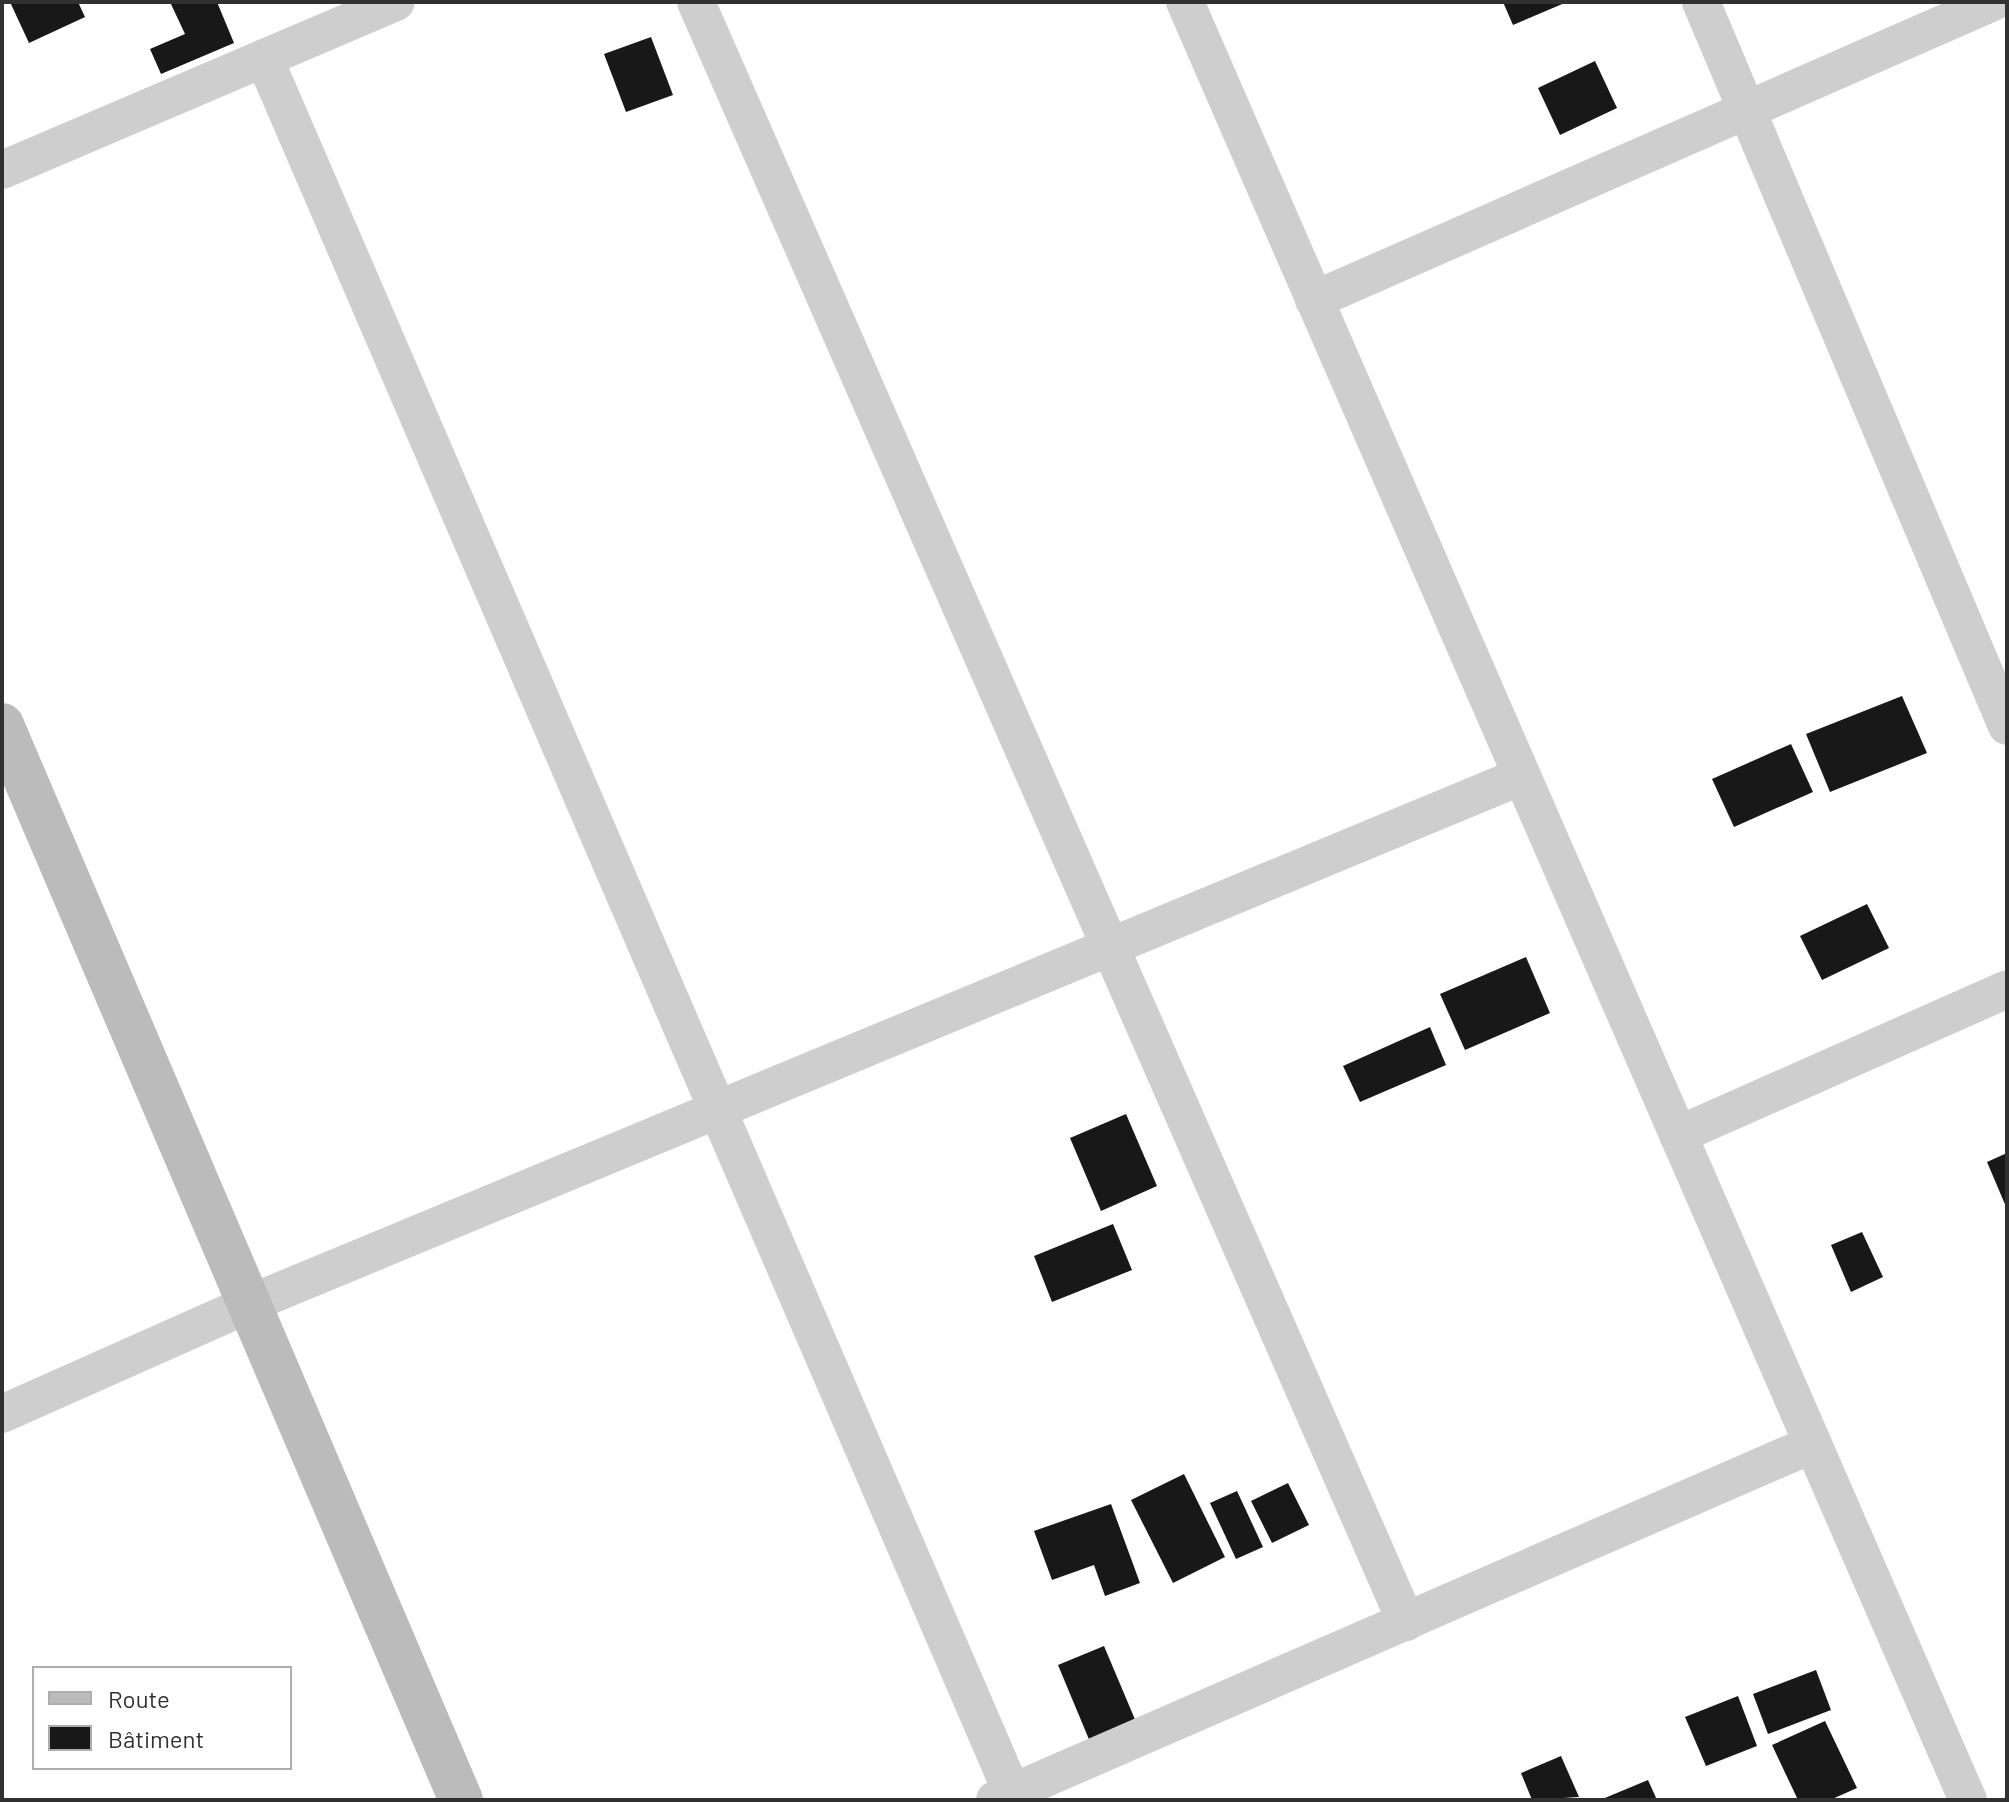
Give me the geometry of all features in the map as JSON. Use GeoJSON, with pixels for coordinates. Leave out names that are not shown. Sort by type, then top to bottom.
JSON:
{"type":"FeatureCollection","features":[{"type":"Feature","properties":{"kind":"street"},"geometry":{"type":"LineString","coordinates":[[2,170],[396,2]]}},
{"type":"Feature","properties":{"kind":"street"},"geometry":{"type":"LineString","coordinates":[[696,2],[1406,1622]]}},
{"type":"Feature","properties":{"kind":"street"},"geometry":{"type":"LineString","coordinates":[[1185,2],[1968,1800]]}},
{"type":"Feature","properties":{"kind":"street"},"geometry":{"type":"LineString","coordinates":[[1701,2],[2007,726]]}},
{"type":"Feature","properties":{"kind":"street"},"geometry":{"type":"LineString","coordinates":[[1314,300],[1993,2]]}},
{"type":"Feature","properties":{"kind":"street"},"geometry":{"type":"LineString","coordinates":[[264,58],[722,1108],[1004,1796],[1813,1444]]}},
{"type":"Feature","properties":{"kind":"street"},"geometry":{"type":"LineString","coordinates":[[2,725],[461,1800]]}},
{"type":"Feature","properties":{"kind":"street"},"geometry":{"type":"LineString","coordinates":[[2,1414],[249,1304],[1522,776]]}},
{"type":"Feature","properties":{"kind":"street"},"geometry":{"type":"LineString","coordinates":[[1678,1135],[2007,989]]}},
{"type":"Feature","properties":{"kind":"building"},"geometry":{"type":"Polygon","coordinates":[[[10,2],[78,2],[85,17],[29,43],[10,2]]]}},
{"type":"Feature","properties":{"kind":"building"},"geometry":{"type":"Polygon","coordinates":[[[170,2],[217,2],[234,43],[161,74],[150,49],[185,34],[170,2]]]}},
{"type":"Feature","properties":{"kind":"building"},"geometry":{"type":"Polygon","coordinates":[[[1503,2],[1567,2],[1513,25],[1503,2]]]}},
{"type":"Feature","properties":{"kind":"building"},"geometry":{"type":"Polygon","coordinates":[[[651,37],[673,95],[626,112],[604,54],[651,37]]]}},
{"type":"Feature","properties":{"kind":"building"},"geometry":{"type":"Polygon","coordinates":[[[1595,61],[1617,108],[1560,135],[1538,88],[1595,61]]]}},
{"type":"Feature","properties":{"kind":"building"},"geometry":{"type":"Polygon","coordinates":[[[1902,696],[1927,753],[1830,792],[1806,734],[1902,696]]]}},
{"type":"Feature","properties":{"kind":"building"},"geometry":{"type":"Polygon","coordinates":[[[1791,744],[1813,792],[1734,827],[1712,779],[1791,744]]]}},
{"type":"Feature","properties":{"kind":"building"},"geometry":{"type":"Polygon","coordinates":[[[1867,904],[1889,948],[1822,980],[1800,936],[1867,904]]]}},
{"type":"Feature","properties":{"kind":"building"},"geometry":{"type":"Polygon","coordinates":[[[1526,957],[1550,1013],[1465,1050],[1440,994],[1526,957]]]}},
{"type":"Feature","properties":{"kind":"building"},"geometry":{"type":"Polygon","coordinates":[[[1430,1027],[1446,1065],[1360,1102],[1343,1066],[1430,1027]]]}},
{"type":"Feature","properties":{"kind":"building"},"geometry":{"type":"Polygon","coordinates":[[[1126,1114],[1157,1186],[1101,1211],[1070,1138],[1126,1114]]]}},
{"type":"Feature","properties":{"kind":"building"},"geometry":{"type":"Polygon","coordinates":[[[2007,1153],[2007,1209],[1987,1162],[2007,1153]]]}},
{"type":"Feature","properties":{"kind":"building"},"geometry":{"type":"Polygon","coordinates":[[[1113,1224],[1132,1270],[1052,1302],[1034,1256],[1113,1224]]]}},
{"type":"Feature","properties":{"kind":"building"},"geometry":{"type":"Polygon","coordinates":[[[1862,1232],[1883,1277],[1851,1292],[1831,1245],[1862,1232]]]}},
{"type":"Feature","properties":{"kind":"building"},"geometry":{"type":"Polygon","coordinates":[[[1184,1474],[1225,1557],[1173,1583],[1131,1500],[1184,1474]]]}},
{"type":"Feature","properties":{"kind":"building"},"geometry":{"type":"Polygon","coordinates":[[[1288,1483],[1309,1525],[1272,1543],[1251,1501],[1288,1483]]]}},
{"type":"Feature","properties":{"kind":"building"},"geometry":{"type":"Polygon","coordinates":[[[1237,1491],[1263,1547],[1236,1559],[1210,1503],[1237,1491]]]}},
{"type":"Feature","properties":{"kind":"building"},"geometry":{"type":"Polygon","coordinates":[[[1111,1504],[1140,1583],[1105,1596],[1094,1565],[1052,1580],[1034,1531],[1111,1504]]]}},
{"type":"Feature","properties":{"kind":"building"},"geometry":{"type":"Polygon","coordinates":[[[1104,1646],[1139,1729],[1093,1749],[1058,1665],[1104,1646]]]}},
{"type":"Feature","properties":{"kind":"building"},"geometry":{"type":"Polygon","coordinates":[[[1816,1670],[1831,1710],[1768,1734],[1753,1694],[1816,1670]]]}},
{"type":"Feature","properties":{"kind":"building"},"geometry":{"type":"Polygon","coordinates":[[[1738,1696],[1757,1746],[1706,1766],[1685,1717],[1738,1696]]]}},
{"type":"Feature","properties":{"kind":"building"},"geometry":{"type":"Polygon","coordinates":[[[1825,1721],[1857,1788],[1830,1800],[1798,1800],[1772,1745],[1825,1721]]]}},
{"type":"Feature","properties":{"kind":"building"},"geometry":{"type":"Polygon","coordinates":[[[1561,1756],[1579,1797],[1532,1800],[1521,1773],[1561,1756]]]}},
{"type":"Feature","properties":{"kind":"building"},"geometry":{"type":"Polygon","coordinates":[[[1648,1780],[1657,1800],[1600,1800],[1648,1780]]]}}]}
